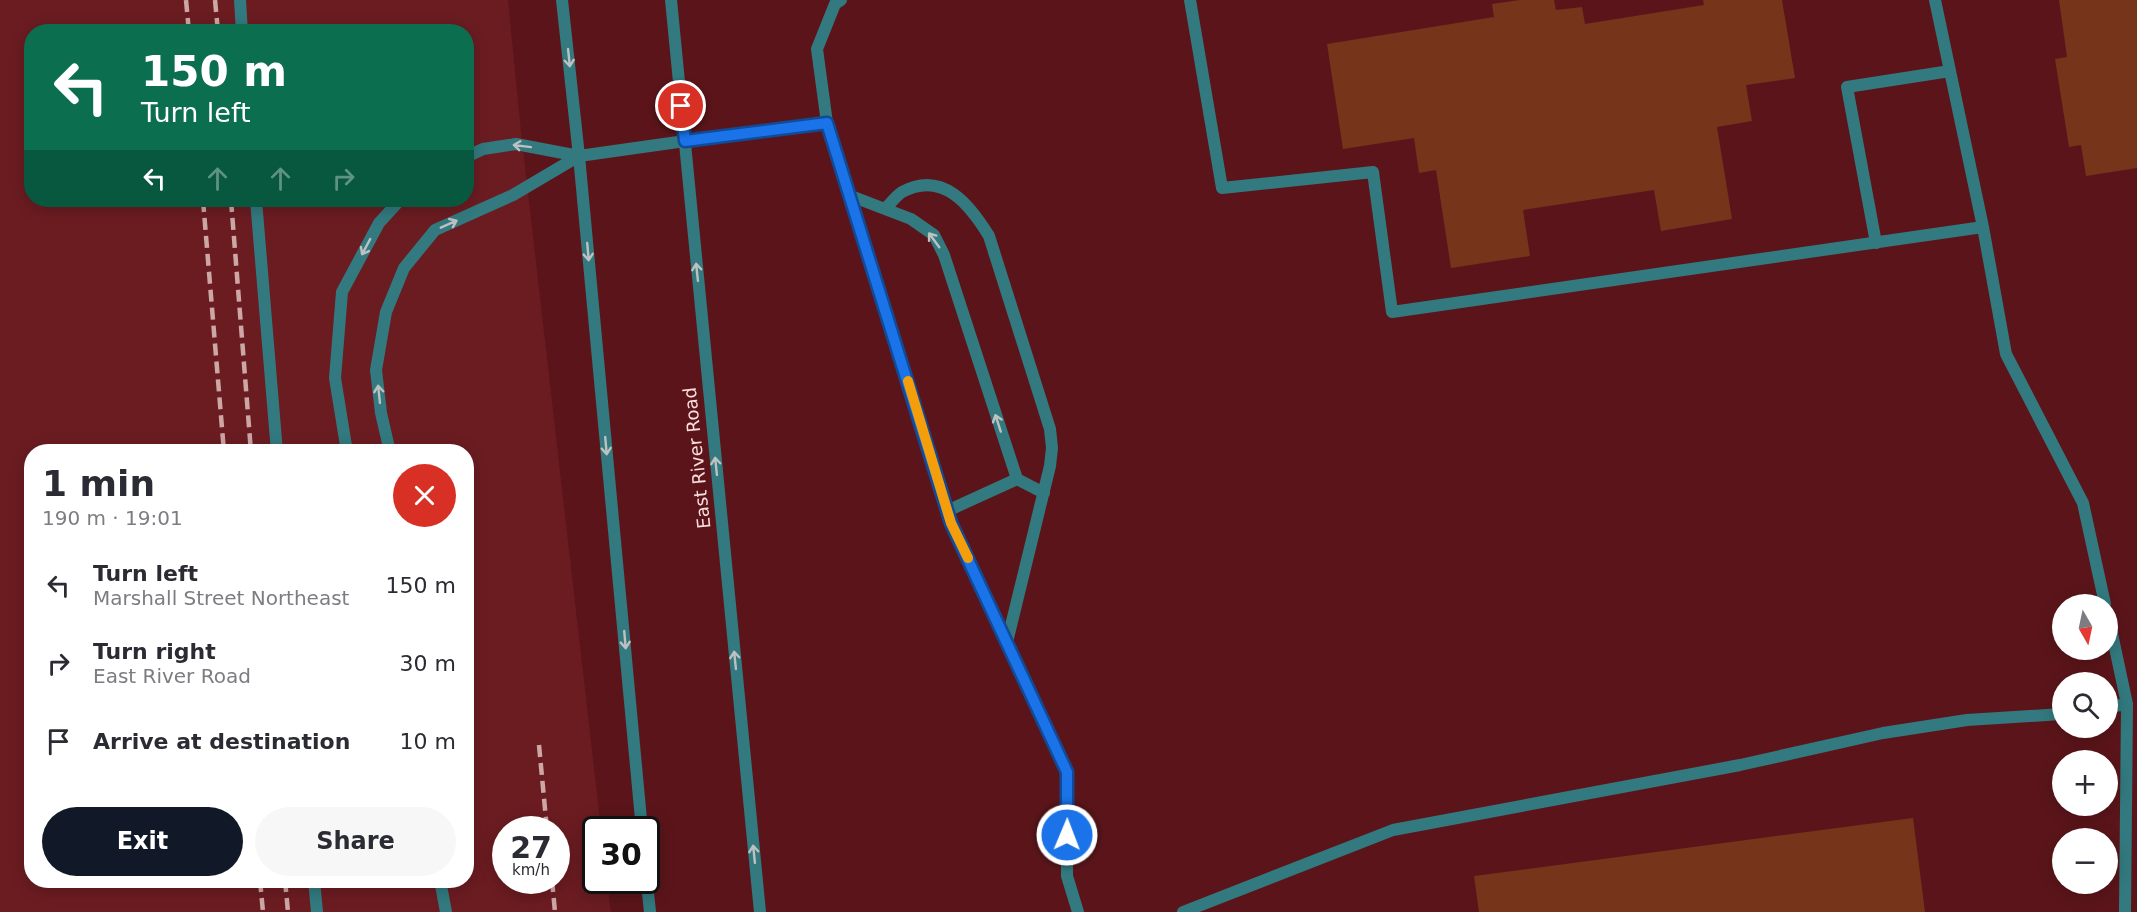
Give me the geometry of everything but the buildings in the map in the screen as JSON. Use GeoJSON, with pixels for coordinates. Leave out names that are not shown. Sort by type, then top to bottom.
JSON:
{"type":"FeatureCollection","features":[{"type":"Feature","properties":{"kind":"street"},"geometry":{"type":"LineString","coordinates":[[240,0],[242,24]]}},
{"type":"Feature","properties":{"kind":"street"},"geometry":{"type":"LineString","coordinates":[[562,0],[579,156],[641,816]]}},
{"type":"Feature","properties":{"kind":"street","name":"East River Road"},"geometry":{"type":"LineString","coordinates":[[671,0],[760,912]]}},
{"type":"Feature","properties":{"kind":"street"},"geometry":{"type":"LineString","coordinates":[[841,0],[835,4],[817,49],[827,123],[951,523],[1067,772],[1066,876],[1078,912]]}},
{"type":"Feature","properties":{"kind":"street"},"geometry":{"type":"LineString","coordinates":[[1190,0],[1222,188],[1373,172],[1392,312],[1983,227]]}},
{"type":"Feature","properties":{"kind":"street"},"geometry":{"type":"LineString","coordinates":[[1935,0],[1983,227],[2006,354],[2083,503],[2103,594]]}},
{"type":"Feature","properties":{"kind":"street"},"geometry":{"type":"LineString","coordinates":[[1876,243],[1847,87],[1950,71]]}},
{"type":"Feature","properties":{"kind":"street"},"geometry":{"type":"LineString","coordinates":[[474,153],[483,149],[516,144],[579,156],[827,123]]}},
{"type":"Feature","properties":{"kind":"street"},"geometry":{"type":"LineString","coordinates":[[388,444],[381,413],[376,370],[386,312],[404,268],[435,230],[513,195],[579,156]]}},
{"type":"Feature","properties":{"kind":"street"},"geometry":{"type":"LineString","coordinates":[[885,209],[901,192],[924,186],[946,188],[973,210],[989,236],[1050,429],[1052,448],[1044,493],[1006,642]]}},
{"type":"Feature","properties":{"kind":"street"},"geometry":{"type":"LineString","coordinates":[[851,196],[911,219],[934,236],[944,255],[1017,479],[1044,493]]}},
{"type":"Feature","properties":{"kind":"street"},"geometry":{"type":"LineString","coordinates":[[257,207],[276,444]]}},
{"type":"Feature","properties":{"kind":"street"},"geometry":{"type":"LineString","coordinates":[[346,444],[335,378],[342,292],[379,223],[394,207]]}},
{"type":"Feature","properties":{"kind":"street"},"geometry":{"type":"LineString","coordinates":[[947,511],[1017,479]]}},
{"type":"Feature","properties":{"kind":"street"},"geometry":{"type":"LineString","coordinates":[[2118,660],[2127,704],[2125,912]]}},
{"type":"Feature","properties":{"kind":"street"},"geometry":{"type":"LineString","coordinates":[[2118,705],[2127,704]]}},
{"type":"Feature","properties":{"kind":"street"},"geometry":{"type":"LineString","coordinates":[[1183,912],[1393,830],[1740,765],[1883,733],[1967,720],[2052,715]]}},
{"type":"Feature","properties":{"kind":"street"},"geometry":{"type":"LineString","coordinates":[[315,888],[317,912]]}},
{"type":"Feature","properties":{"kind":"street"},"geometry":{"type":"LineString","coordinates":[[442,888],[446,912]]}},
{"type":"Feature","properties":{"kind":"street"},"geometry":{"type":"LineString","coordinates":[[648,894],[650,912]]}},
{"type":"Feature","properties":{"kind":"shaded area"},"geometry":{"type":"Polygon","coordinates":[[[0,0],[508,0],[600,816],[582,816],[582,894],[609,894],[611,912],[0,912],[0,0]]]}},
{"type":"Feature","properties":{"kind":"railway"},"geometry":{"type":"LineString","coordinates":[[186,0],[188,24]]}},
{"type":"Feature","properties":{"kind":"railway"},"geometry":{"type":"LineString","coordinates":[[215,0],[217,24]]}},
{"type":"Feature","properties":{"kind":"railway"},"geometry":{"type":"LineString","coordinates":[[204,207],[223,444]]}},
{"type":"Feature","properties":{"kind":"railway"},"geometry":{"type":"LineString","coordinates":[[232,207],[250,444]]}},
{"type":"Feature","properties":{"kind":"railway"},"geometry":{"type":"LineString","coordinates":[[539,745],[546,816]]}},
{"type":"Feature","properties":{"kind":"railway"},"geometry":{"type":"LineString","coordinates":[[261,888],[263,912]]}},
{"type":"Feature","properties":{"kind":"railway"},"geometry":{"type":"LineString","coordinates":[[286,888],[288,912]]}},
{"type":"Feature","properties":{"kind":"railway"},"geometry":{"type":"LineString","coordinates":[[553,894],[555,912]]}},
{"type":"Feature","properties":{"kind":"slow traffic"},"geometry":{"type":"LineString","coordinates":[[908,381],[951,523],[968,558]]}},
{"type":"Feature","properties":{"kind":"route"},"geometry":{"type":"LineString","coordinates":[[681,106],[685,141],[827,123],[951,523],[1067,772],[1067,835]]}}]}
